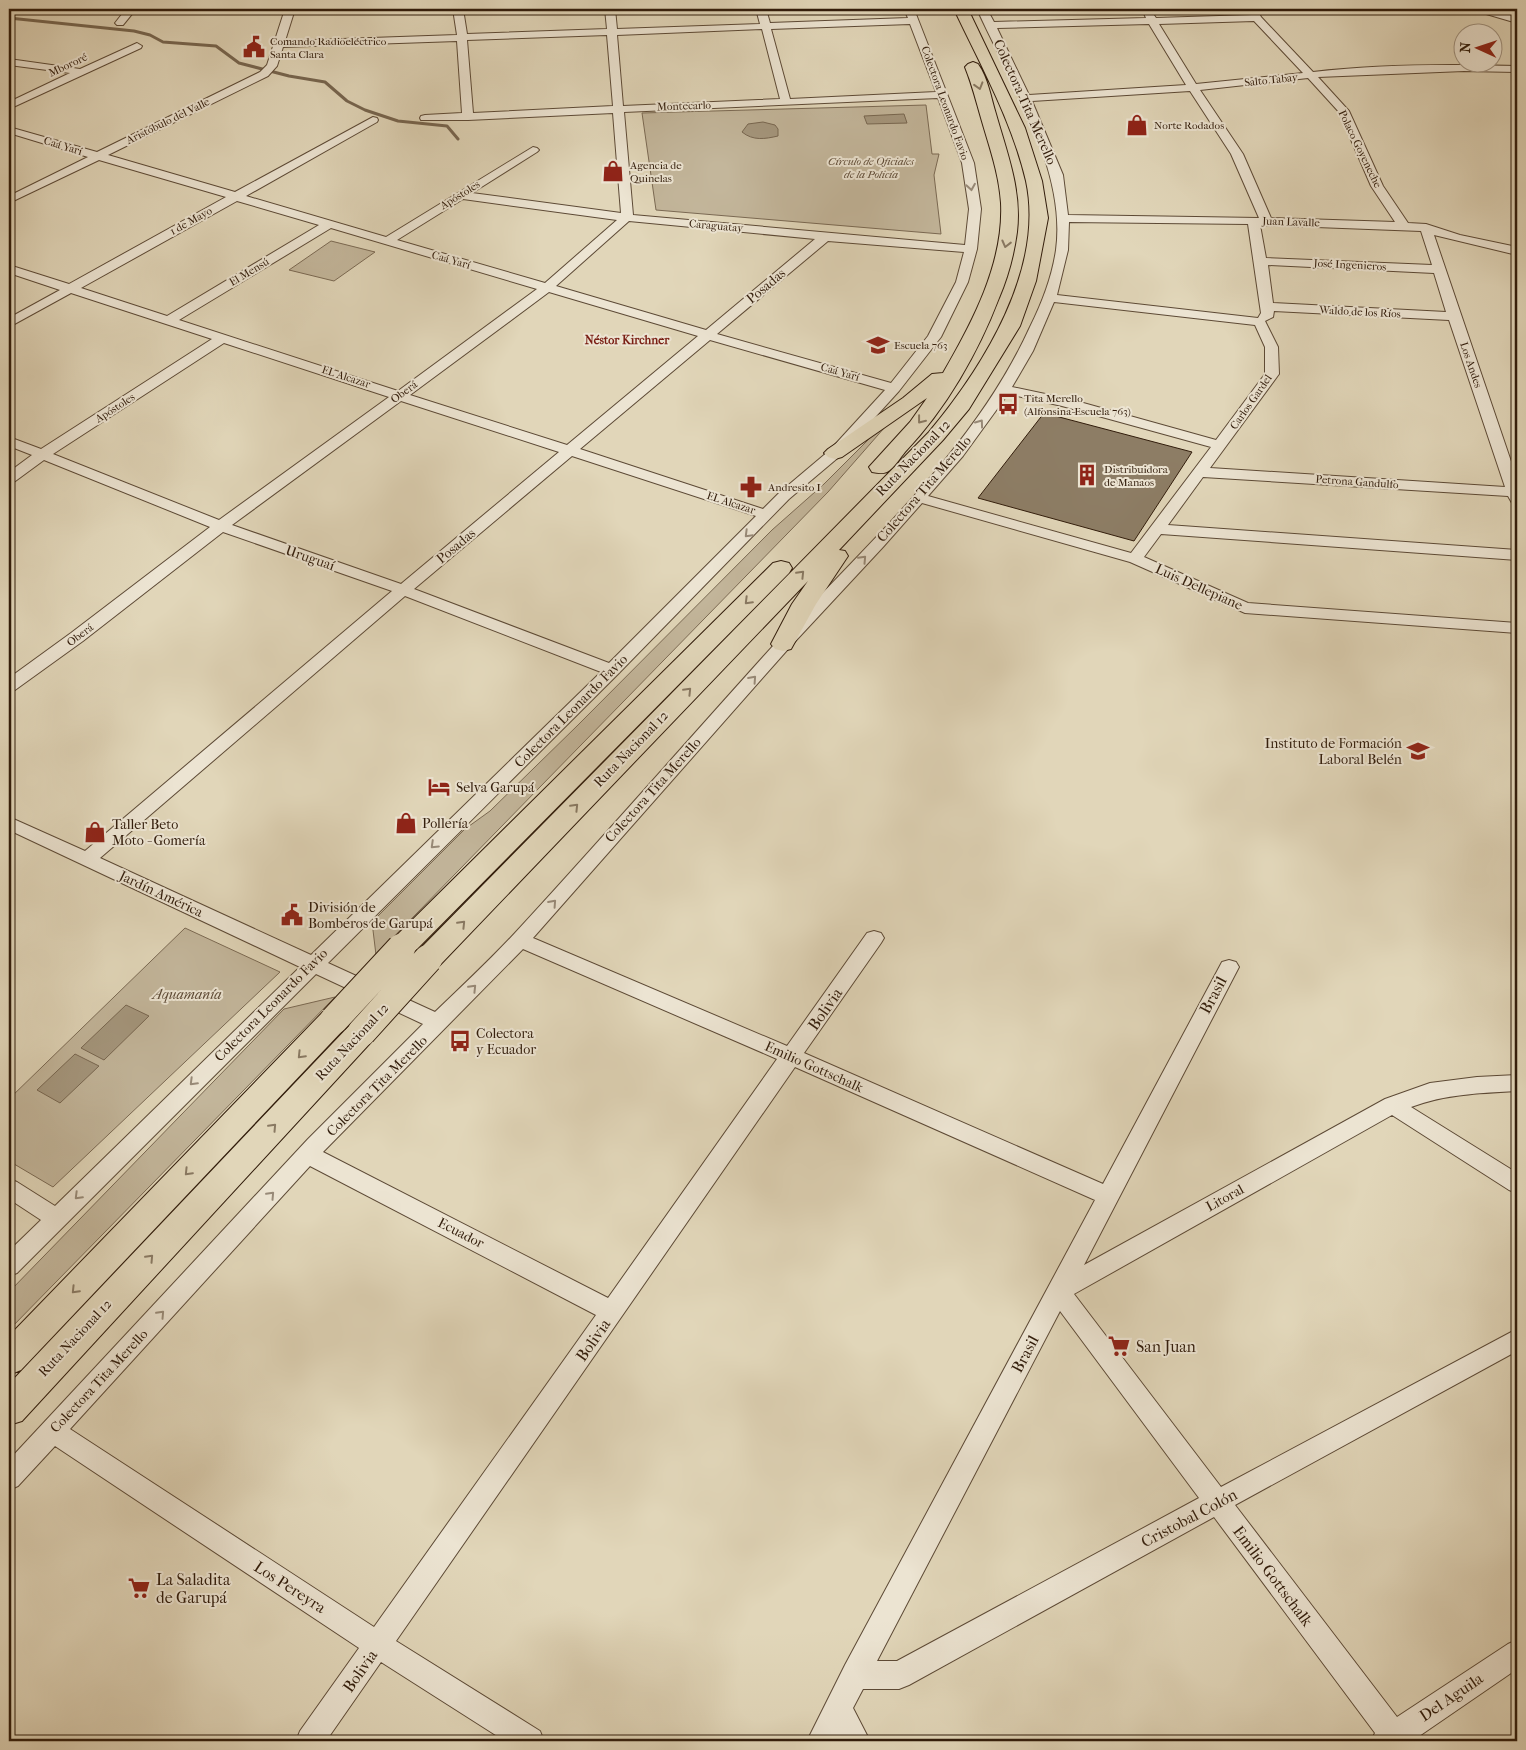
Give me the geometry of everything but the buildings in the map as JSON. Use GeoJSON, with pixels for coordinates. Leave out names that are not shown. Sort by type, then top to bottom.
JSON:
{"type":"FeatureCollection","features":[{"type":"Feature","properties":{"kind":"highway","name":"Ruta Nacional 12"},"geometry":{"type":"LineString","coordinates":[[9,1409],[348,1026],[401,948],[825,524],[898,448],[936,401],[960,358],[997,279],[1008,233],[1008,183],[976,76],[946,9]]}},
{"type":"Feature","properties":{"kind":"highway","name":"Ruta Nacional 12"},"geometry":{"type":"LineString","coordinates":[[9,1359],[348,1026],[428,959],[936,436],[962,405],[1010,326],[1027,281],[1039,218],[1034,182],[1017,128],[1016,101],[961,9]]}},
{"type":"Feature","properties":{"kind":"highway"},"geometry":{"type":"LineString","coordinates":[[976,9],[1004,79],[1016,101]]}},
{"type":"Feature","properties":{"kind":"highway"},"geometry":{"type":"LineString","coordinates":[[835,453],[910,402],[960,358]]}},
{"type":"Feature","properties":{"kind":"highway"},"geometry":{"type":"LineString","coordinates":[[783,644],[804,604],[887,486]]}},
{"type":"Feature","properties":{"kind":"street"},"geometry":{"type":"LineString","coordinates":[[120,23],[131,9]]}},
{"type":"Feature","properties":{"kind":"street","name":"Aristóbulo del Valle"},"geometry":{"type":"LineString","coordinates":[[9,200],[268,70],[279,44],[290,9]]}},
{"type":"Feature","properties":{"kind":"street"},"geometry":{"type":"LineString","coordinates":[[458,9],[468,117]]}},
{"type":"Feature","properties":{"kind":"street"},"geometry":{"type":"LineString","coordinates":[[610,9],[627,217]]}},
{"type":"Feature","properties":{"kind":"street"},"geometry":{"type":"LineString","coordinates":[[761,9],[786,102]]}},
{"type":"Feature","properties":{"kind":"street","name":"Colectora Leonardo Favio"},"geometry":{"type":"LineString","coordinates":[[9,1266],[55,1218],[612,670],[784,496],[835,453],[894,388],[937,332],[962,282],[971,249],[975,209],[968,163],[910,9]]}},
{"type":"Feature","properties":{"kind":"street","name":"Colectora Tita Merello"},"geometry":{"type":"LineString","coordinates":[[9,1478],[308,1154],[520,940],[783,644],[958,454],[1004,389],[1026,351],[1050,298],[1062,250],[1063,218],[1057,176],[1016,101],[991,25],[982,9]]}},
{"type":"Feature","properties":{"kind":"street"},"geometry":{"type":"LineString","coordinates":[[1145,9],[1193,88],[1237,154],[1267,222]]}},
{"type":"Feature","properties":{"kind":"street"},"geometry":{"type":"LineString","coordinates":[[1479,9],[1517,20]]}},
{"type":"Feature","properties":{"kind":"street"},"geometry":{"type":"LineString","coordinates":[[991,25],[1151,20],[1255,14]]}},
{"type":"Feature","properties":{"kind":"street","name":"Polaco Goyeneche"},"geometry":{"type":"LineString","coordinates":[[1255,14],[1344,111],[1377,186],[1404,226]]}},
{"type":"Feature","properties":{"kind":"street"},"geometry":{"type":"LineString","coordinates":[[279,44],[914,21]]}},
{"type":"Feature","properties":{"kind":"street","name":"Mbororé"},"geometry":{"type":"LineString","coordinates":[[9,106],[137,46]]}},
{"type":"Feature","properties":{"kind":"street"},"geometry":{"type":"LineString","coordinates":[[10,64],[82,72]]}},
{"type":"Feature","properties":{"kind":"street","name":"Salto Tabay"},"geometry":{"type":"LineString","coordinates":[[1016,101],[1193,88],[1338,72],[1517,69]]}},
{"type":"Feature","properties":{"kind":"street","name":"Montecarlo"},"geometry":{"type":"LineString","coordinates":[[425,118],[943,95]]}},
{"type":"Feature","properties":{"kind":"street","name":"1 de Mayo"},"geometry":{"type":"LineString","coordinates":[[9,322],[373,120]]}},
{"type":"Feature","properties":{"kind":"street","name":"Caá Yarí"},"geometry":{"type":"LineString","coordinates":[[9,130],[894,388]]}},
{"type":"Feature","properties":{"kind":"street","name":"Apóstoles"},"geometry":{"type":"LineString","coordinates":[[388,241],[533,150]]}},
{"type":"Feature","properties":{"kind":"street","name":"Caraguatay"},"geometry":{"type":"LineString","coordinates":[[461,195],[527,206],[627,217],[971,249]]}},
{"type":"Feature","properties":{"kind":"street","name":"Oberá"},"geometry":{"type":"LineString","coordinates":[[9,686],[78,637],[221,526],[547,288],[627,217]]}},
{"type":"Feature","properties":{"kind":"street","name":"Juan Lavalle"},"geometry":{"type":"LineString","coordinates":[[1063,218],[1404,226],[1426,228],[1457,238],[1517,251]]}},
{"type":"Feature","properties":{"kind":"street"},"geometry":{"type":"LineString","coordinates":[[1050,298],[1260,322],[1268,314],[1261,261],[1253,221]]}},
{"type":"Feature","properties":{"kind":"street","name":"El Mensú"},"geometry":{"type":"LineString","coordinates":[[169,320],[329,224]]}},
{"type":"Feature","properties":{"kind":"street","name":"Los Andes"},"geometry":{"type":"LineString","coordinates":[[1426,228],[1516,496]]}},
{"type":"Feature","properties":{"kind":"street","name":"Posadas"},"geometry":{"type":"LineString","coordinates":[[87,859],[403,590],[826,236]]}},
{"type":"Feature","properties":{"kind":"street","name":"José Ingenieros"},"geometry":{"type":"LineString","coordinates":[[1261,261],[1439,269]]}},
{"type":"Feature","properties":{"kind":"street","name":"EL Alcazar"},"geometry":{"type":"LineString","coordinates":[[9,269],[767,515]]}},
{"type":"Feature","properties":{"kind":"street","name":"Waldo de los Ríos"},"geometry":{"type":"LineString","coordinates":[[1267,307],[1454,316]]}},
{"type":"Feature","properties":{"kind":"street","name":"Carlos Gardel"},"geometry":{"type":"LineString","coordinates":[[1135,559],[1272,374],[1274,360],[1272,344],[1260,322]]}},
{"type":"Feature","properties":{"kind":"street","name":"Apóstoles"},"geometry":{"type":"LineString","coordinates":[[9,479],[42,454],[223,338]]}},
{"type":"Feature","properties":{"kind":"street"},"geometry":{"type":"LineString","coordinates":[[1004,389],[1064,402],[1220,445]]}},
{"type":"Feature","properties":{"kind":"street","name":"Uruguaí"},"geometry":{"type":"LineString","coordinates":[[9,440],[221,526],[403,590],[612,670]]}},
{"type":"Feature","properties":{"kind":"street","name":"Petrona Gandulfo"},"geometry":{"type":"LineString","coordinates":[[1200,472],[1516,496]]}},
{"type":"Feature","properties":{"kind":"street","name":"Luis Dellepiane"},"geometry":{"type":"LineString","coordinates":[[919,498],[1135,559],[1245,608],[1262,611],[1517,628]]}},
{"type":"Feature","properties":{"kind":"street"},"geometry":{"type":"LineString","coordinates":[[1158,529],[1517,556]]}},
{"type":"Feature","properties":{"kind":"street","name":"Jardín América"},"geometry":{"type":"LineString","coordinates":[[9,823],[439,1023]]}},
{"type":"Feature","properties":{"kind":"street","name":"Bolivia"},"geometry":{"type":"LineString","coordinates":[[310,1741],[874,938]]}},
{"type":"Feature","properties":{"kind":"street","name":"Emilio Gottschalk"},"geometry":{"type":"LineString","coordinates":[[520,940],[1108,1196]]}},
{"type":"Feature","properties":{"kind":"street","name":"Brasil"},"geometry":{"type":"LineString","coordinates":[[821,1741],[1229,967]]}},
{"type":"Feature","properties":{"kind":"street","name":"Litoral"},"geometry":{"type":"LineString","coordinates":[[1058,1291],[1392,1105],[1430,1091],[1477,1085],[1517,1083]]}},
{"type":"Feature","properties":{"kind":"street"},"geometry":{"type":"LineString","coordinates":[[1392,1105],[1517,1184]]}},
{"type":"Feature","properties":{"kind":"street","name":"Ecuador"},"geometry":{"type":"LineString","coordinates":[[308,1154],[613,1312]]}},
{"type":"Feature","properties":{"kind":"street"},"geometry":{"type":"LineString","coordinates":[[9,1188],[55,1218]]}},
{"type":"Feature","properties":{"kind":"street","name":"Emilio Gottschalk"},"geometry":{"type":"LineString","coordinates":[[1058,1291],[1392,1739]]}},
{"type":"Feature","properties":{"kind":"street","name":"Cristobal Colón"},"geometry":{"type":"LineString","coordinates":[[855,1675],[899,1675],[1517,1339]]}},
{"type":"Feature","properties":{"kind":"street","name":"Los Pereyra"},"geometry":{"type":"LineString","coordinates":[[52,1431],[378,1645],[530,1741]]}},
{"type":"Feature","properties":{"kind":"street","name":"Del Aguila"},"geometry":{"type":"LineString","coordinates":[[1392,1739],[1517,1653]]}},
{"type":"Feature","properties":{"kind":"street"},"geometry":{"type":"LineString","coordinates":[[838,1708],[856,1741]]}},
{"type":"Feature","properties":{"kind":"green space","name":"Círculo de Oficiales de la Policía"},"geometry":{"type":"Polygon","coordinates":[[[926,105],[932,154],[939,154],[934,175],[941,234],[656,210],[642,113],[926,105]]]}},
{"type":"Feature","properties":{"kind":"green space"},"geometry":{"type":"Polygon","coordinates":[[[331,241],[375,252],[334,281],[289,270],[331,241]]]}},
{"type":"Feature","properties":{"kind":"green space"},"geometry":{"type":"Polygon","coordinates":[[[892,419],[828,492],[376,955],[372,922],[465,829],[490,811],[578,725],[772,530],[824,484],[876,432],[892,419]]]}},
{"type":"Feature","properties":{"kind":"green space","name":"Aquamanía"},"geometry":{"type":"Polygon","coordinates":[[[185,928],[280,972],[53,1187],[9,1161],[9,1099],[185,928]]]}},
{"type":"Feature","properties":{"kind":"green space"},"geometry":{"type":"Polygon","coordinates":[[[335,997],[9,1330],[9,1292],[284,1009],[335,997]]]}},
{"type":"Feature","properties":{"kind":"shaded area"},"geometry":{"type":"Polygon","coordinates":[[[904,114],[907,123],[867,124],[864,116],[904,114]]]}},
{"type":"Feature","properties":{"kind":"shaded area"},"geometry":{"type":"Polygon","coordinates":[[[763,122],[775,125],[778,129],[778,136],[755,138],[742,132],[748,124],[763,122]]]}},
{"type":"Feature","properties":{"kind":"shaded area"},"geometry":{"type":"Polygon","coordinates":[[[126,1005],[149,1016],[104,1060],[81,1048],[126,1005]]]}},
{"type":"Feature","properties":{"kind":"shaded area"},"geometry":{"type":"Polygon","coordinates":[[[75,1054],[99,1066],[60,1103],[37,1090],[75,1054]]]}},
{"type":"Feature","properties":{"kind":"waterway"},"geometry":{"type":"LineString","coordinates":[[9,18],[134,31],[150,35],[163,42],[216,46],[239,63],[289,76],[325,82],[347,101],[365,110],[398,121],[447,126],[458,139]]}},
{"type":"Feature","properties":{"kind":"place","name":"Comando Radioeléctrico Santa Clara"},"geometry":{"type":"Point","coordinates":[254,47]}},
{"type":"Feature","properties":{"kind":"place","name":"Norte Rodados"},"geometry":{"type":"Point","coordinates":[1137,125]}},
{"type":"Feature","properties":{"kind":"place","name":"Agencia de Quinelas"},"geometry":{"type":"Point","coordinates":[613,171]}},
{"type":"Feature","properties":{"kind":"place","name":"Escuela 763"},"geometry":{"type":"Point","coordinates":[878,345]}},
{"type":"Feature","properties":{"kind":"place","name":"Tita Merello (Alfonsina-Escuela 763)"},"geometry":{"type":"Point","coordinates":[1008,404]}},
{"type":"Feature","properties":{"kind":"place","name":"Distribuidora de Manaos"},"geometry":{"type":"Point","coordinates":[1087,475]}},
{"type":"Feature","properties":{"kind":"place","name":"Andresito I"},"geometry":{"type":"Point","coordinates":[751,487]}},
{"type":"Feature","properties":{"kind":"place","name":"Instituto de Formación Laboral Belén"},"geometry":{"type":"Point","coordinates":[1418,751]}},
{"type":"Feature","properties":{"kind":"place","name":"Selva Garupá"},"geometry":{"type":"Point","coordinates":[439,787]}},
{"type":"Feature","properties":{"kind":"place","name":"Pollería"},"geometry":{"type":"Point","coordinates":[406,823]}},
{"type":"Feature","properties":{"kind":"place","name":"Taller Beto Moto - Gomería"},"geometry":{"type":"Point","coordinates":[95,832]}},
{"type":"Feature","properties":{"kind":"place","name":"División de Bomberos de Garupá"},"geometry":{"type":"Point","coordinates":[292,915]}},
{"type":"Feature","properties":{"kind":"place","name":"Colectora y Ecuador"},"geometry":{"type":"Point","coordinates":[460,1041]}},
{"type":"Feature","properties":{"kind":"place","name":"San Juan"},"geometry":{"type":"Point","coordinates":[1119,1346]}},
{"type":"Feature","properties":{"kind":"place","name":"La Saladita de Garupá"},"geometry":{"type":"Point","coordinates":[139,1588]}},
{"type":"Feature","properties":{"kind":"district","name":"Néstor Kirchner"},"geometry":{"type":"Point","coordinates":[627,340]}}]}
